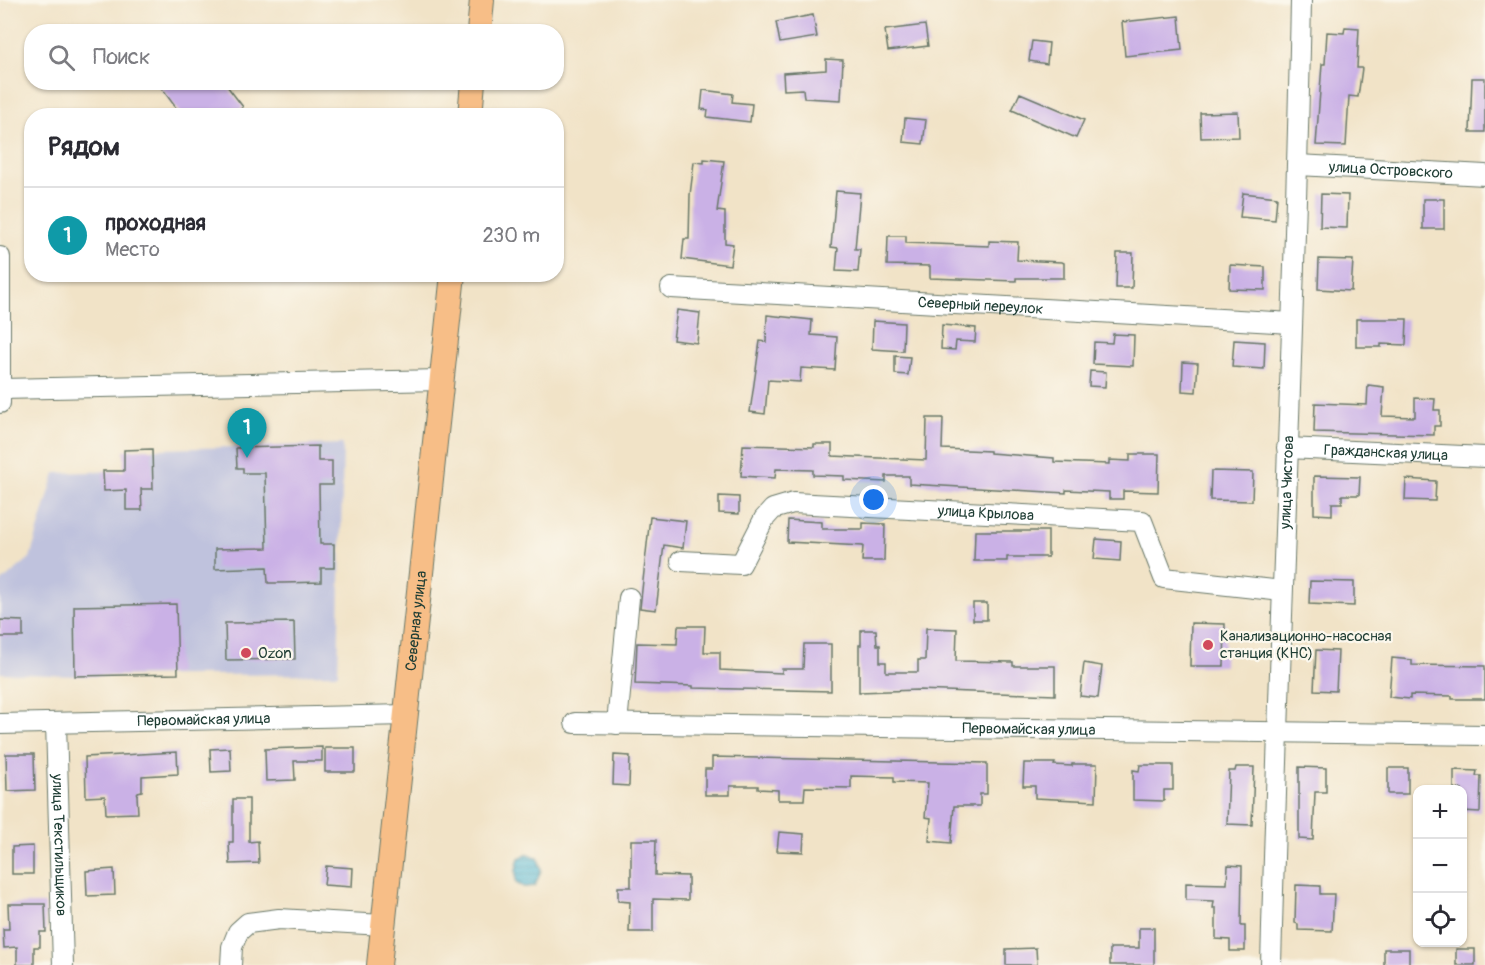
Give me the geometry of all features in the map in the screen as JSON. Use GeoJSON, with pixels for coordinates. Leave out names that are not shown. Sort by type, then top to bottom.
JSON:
{"type":"FeatureCollection","features":[{"type":"Feature","properties":{"kind":"main road"},"geometry":{"type":"LineString","coordinates":[[479,24],[482,0]]}},
{"type":"Feature","properties":{"kind":"main road"},"geometry":{"type":"LineString","coordinates":[[471,108],[472,90]]}},
{"type":"Feature","properties":{"kind":"main road","name":"Северная улица"},"geometry":{"type":"LineString","coordinates":[[379,965],[452,282]]}},
{"type":"Feature","properties":{"kind":"street","name":"улица Чистова"},"geometry":{"type":"LineString","coordinates":[[1271,965],[1277,732],[1298,165],[1301,0]]}},
{"type":"Feature","properties":{"kind":"street","name":"улица Островского"},"geometry":{"type":"LineString","coordinates":[[1298,165],[1485,175]]}},
{"type":"Feature","properties":{"kind":"street"},"geometry":{"type":"LineString","coordinates":[[0,258],[1,396],[442,380]]}},
{"type":"Feature","properties":{"kind":"street","name":"Северный переулок"},"geometry":{"type":"LineString","coordinates":[[671,288],[1292,323]]}},
{"type":"Feature","properties":{"kind":"street","name":"Гражданская улица"},"geometry":{"type":"LineString","coordinates":[[1287,448],[1485,457]]}},
{"type":"Feature","properties":{"kind":"street","name":"улица Крылова"},"geometry":{"type":"LineString","coordinates":[[681,561],[741,564],[764,519],[772,509],[794,502],[1142,521],[1164,578],[1282,591]]}},
{"type":"Feature","properties":{"kind":"street"},"geometry":{"type":"LineString","coordinates":[[617,724],[629,598]]}},
{"type":"Feature","properties":{"kind":"street","name":"Первомайская улица"},"geometry":{"type":"LineString","coordinates":[[0,724],[406,715]]}},
{"type":"Feature","properties":{"kind":"street","name":"улица Текстильщиков"},"geometry":{"type":"LineString","coordinates":[[56,723],[63,965]]}},
{"type":"Feature","properties":{"kind":"street","name":"Первомайская улица"},"geometry":{"type":"LineString","coordinates":[[575,723],[1485,735]]}},
{"type":"Feature","properties":{"kind":"street"},"geometry":{"type":"LineString","coordinates":[[231,965],[232,947],[238,932],[248,924],[279,919],[383,925]]}},
{"type":"Feature","properties":{"kind":"shaded area"},"geometry":{"type":"Polygon","coordinates":[[[343,444],[338,674],[75,676],[0,673],[0,583],[30,558],[55,473],[124,471],[124,450],[343,444]]]}},
{"type":"Feature","properties":{"kind":"water"},"geometry":{"type":"Polygon","coordinates":[[[529,854],[538,858],[541,870],[535,886],[524,887],[516,883],[516,870],[519,858],[529,854]]]}},
{"type":"Feature","properties":{"kind":"building"},"geometry":{"type":"Polygon","coordinates":[[[813,15],[817,37],[780,43],[776,22],[813,15]]]}},
{"type":"Feature","properties":{"kind":"building"},"geometry":{"type":"Polygon","coordinates":[[[1179,16],[1182,50],[1125,56],[1122,22],[1179,16]]]}},
{"type":"Feature","properties":{"kind":"building"},"geometry":{"type":"Polygon","coordinates":[[[925,25],[928,46],[888,51],[885,30],[925,25]]]}},
{"type":"Feature","properties":{"kind":"building"},"geometry":{"type":"Polygon","coordinates":[[[1345,27],[1359,28],[1357,68],[1362,68],[1358,97],[1349,96],[1346,146],[1316,145],[1322,64],[1325,64],[1327,32],[1344,33],[1345,27]]]}},
{"type":"Feature","properties":{"kind":"building"},"geometry":{"type":"Polygon","coordinates":[[[1032,41],[1049,43],[1047,64],[1029,61],[1032,41]]]}},
{"type":"Feature","properties":{"kind":"building"},"geometry":{"type":"Polygon","coordinates":[[[826,59],[843,60],[841,100],[804,98],[803,89],[784,90],[783,73],[826,70],[826,59]]]}},
{"type":"Feature","properties":{"kind":"building"},"geometry":{"type":"Polygon","coordinates":[[[1472,78],[1485,78],[1485,132],[1470,132],[1472,78]]]}},
{"type":"Feature","properties":{"kind":"building"},"geometry":{"type":"Polygon","coordinates":[[[163,90],[230,90],[243,107],[242,108],[176,108],[163,90]]]}},
{"type":"Feature","properties":{"kind":"building"},"geometry":{"type":"Polygon","coordinates":[[[703,90],[733,94],[732,102],[752,104],[750,122],[707,117],[708,110],[701,109],[703,90]]]}},
{"type":"Feature","properties":{"kind":"building"},"geometry":{"type":"Polygon","coordinates":[[[1020,93],[1084,120],[1076,138],[1012,110],[1020,93]]]}},
{"type":"Feature","properties":{"kind":"building"},"geometry":{"type":"Polygon","coordinates":[[[1238,112],[1239,137],[1201,138],[1200,113],[1238,112]]]}},
{"type":"Feature","properties":{"kind":"building"},"geometry":{"type":"Polygon","coordinates":[[[905,118],[926,120],[923,144],[903,142],[905,118]]]}},
{"type":"Feature","properties":{"kind":"building"},"geometry":{"type":"Polygon","coordinates":[[[704,159],[724,161],[717,211],[725,212],[725,243],[733,244],[730,265],[682,259],[684,239],[689,239],[690,195],[694,162],[704,163],[704,159]]]}},
{"type":"Feature","properties":{"kind":"building"},"geometry":{"type":"Polygon","coordinates":[[[836,191],[860,193],[855,249],[860,249],[858,272],[836,271],[838,248],[831,247],[836,191]]]}},
{"type":"Feature","properties":{"kind":"building"},"geometry":{"type":"Polygon","coordinates":[[[1243,193],[1277,197],[1275,220],[1240,217],[1243,193]]]}},
{"type":"Feature","properties":{"kind":"building"},"geometry":{"type":"Polygon","coordinates":[[[1321,194],[1348,195],[1347,228],[1320,227],[1321,194]]]}},
{"type":"Feature","properties":{"kind":"building"},"geometry":{"type":"Polygon","coordinates":[[[1423,199],[1444,199],[1444,229],[1423,229],[1423,199]]]}},
{"type":"Feature","properties":{"kind":"building"},"geometry":{"type":"Polygon","coordinates":[[[888,236],[906,236],[906,243],[989,246],[989,241],[1018,242],[1017,260],[1062,262],[1064,263],[1064,278],[1016,278],[1016,281],[930,278],[930,266],[887,265],[888,236]]]}},
{"type":"Feature","properties":{"kind":"building"},"geometry":{"type":"Polygon","coordinates":[[[1117,253],[1133,253],[1132,288],[1116,288],[1117,253]]]}},
{"type":"Feature","properties":{"kind":"building"},"geometry":{"type":"Polygon","coordinates":[[[1319,259],[1353,260],[1351,291],[1318,289],[1319,259]]]}},
{"type":"Feature","properties":{"kind":"building"},"geometry":{"type":"Polygon","coordinates":[[[1230,265],[1265,267],[1265,290],[1229,289],[1230,265]]]}},
{"type":"Feature","properties":{"kind":"building"},"geometry":{"type":"Polygon","coordinates":[[[677,310],[700,313],[697,343],[673,340],[677,310]]]}},
{"type":"Feature","properties":{"kind":"building"},"geometry":{"type":"Polygon","coordinates":[[[767,315],[812,320],[811,335],[837,337],[835,370],[801,368],[800,382],[768,380],[765,414],[750,412],[760,341],[766,342],[767,315]]]}},
{"type":"Feature","properties":{"kind":"building"},"geometry":{"type":"Polygon","coordinates":[[[1356,319],[1407,319],[1406,345],[1381,344],[1381,347],[1356,347],[1356,319]]]}},
{"type":"Feature","properties":{"kind":"building"},"geometry":{"type":"Polygon","coordinates":[[[873,321],[904,323],[903,351],[872,349],[873,321]]]}},
{"type":"Feature","properties":{"kind":"building"},"geometry":{"type":"Polygon","coordinates":[[[942,325],[976,328],[975,342],[956,341],[955,350],[941,349],[942,325]]]}},
{"type":"Feature","properties":{"kind":"building"},"geometry":{"type":"Polygon","coordinates":[[[1113,334],[1134,335],[1133,366],[1093,364],[1094,342],[1112,343],[1113,334]]]}},
{"type":"Feature","properties":{"kind":"building"},"geometry":{"type":"Polygon","coordinates":[[[1234,340],[1265,342],[1264,369],[1232,367],[1234,340]]]}},
{"type":"Feature","properties":{"kind":"building"},"geometry":{"type":"Polygon","coordinates":[[[895,356],[910,357],[908,375],[895,374],[895,356]]]}},
{"type":"Feature","properties":{"kind":"building"},"geometry":{"type":"Polygon","coordinates":[[[1183,362],[1198,363],[1196,392],[1182,391],[1183,362]]]}},
{"type":"Feature","properties":{"kind":"building"},"geometry":{"type":"Polygon","coordinates":[[[1090,371],[1106,372],[1105,387],[1089,386],[1090,371]]]}},
{"type":"Feature","properties":{"kind":"building"},"geometry":{"type":"Polygon","coordinates":[[[1368,385],[1384,387],[1382,416],[1415,417],[1415,398],[1435,399],[1434,410],[1440,410],[1440,426],[1434,426],[1434,435],[1314,432],[1315,403],[1367,405],[1368,385]]]}},
{"type":"Feature","properties":{"kind":"building"},"geometry":{"type":"Polygon","coordinates":[[[927,418],[943,418],[942,449],[990,451],[990,453],[1054,458],[1054,462],[1109,464],[1109,460],[1130,461],[1130,454],[1159,454],[1158,492],[1123,491],[1123,499],[1109,499],[1109,492],[1066,490],[1066,493],[909,484],[909,476],[886,476],[886,482],[844,480],[844,476],[813,475],[813,470],[776,469],[775,478],[741,476],[743,445],[814,447],[814,444],[832,444],[832,456],[926,460],[927,418]]]}},
{"type":"Feature","properties":{"kind":"building"},"geometry":{"type":"Polygon","coordinates":[[[318,446],[318,461],[332,461],[332,485],[319,485],[320,544],[334,544],[334,568],[321,568],[321,582],[283,583],[268,583],[267,567],[215,569],[215,549],[267,548],[265,473],[243,473],[243,468],[237,468],[236,448],[318,446]]]}},
{"type":"Feature","properties":{"kind":"building"},"geometry":{"type":"Polygon","coordinates":[[[152,449],[153,489],[141,489],[142,510],[126,510],[126,490],[104,491],[103,471],[124,471],[124,450],[152,449]]]}},
{"type":"Feature","properties":{"kind":"building"},"geometry":{"type":"Polygon","coordinates":[[[1211,471],[1253,472],[1252,501],[1210,500],[1211,471]]]}},
{"type":"Feature","properties":{"kind":"building"},"geometry":{"type":"Polygon","coordinates":[[[1314,476],[1360,477],[1359,495],[1342,495],[1342,503],[1332,503],[1332,515],[1314,514],[1314,476]]]}},
{"type":"Feature","properties":{"kind":"building"},"geometry":{"type":"Polygon","coordinates":[[[1406,479],[1436,481],[1435,501],[1405,500],[1406,479]]]}},
{"type":"Feature","properties":{"kind":"building"},"geometry":{"type":"Polygon","coordinates":[[[719,496],[739,497],[739,514],[719,513],[719,496]]]}},
{"type":"Feature","properties":{"kind":"building"},"geometry":{"type":"Polygon","coordinates":[[[650,517],[686,521],[683,548],[664,545],[656,610],[640,608],[650,517]]]}},
{"type":"Feature","properties":{"kind":"building"},"geometry":{"type":"Polygon","coordinates":[[[788,520],[822,522],[822,529],[863,529],[863,523],[885,524],[884,561],[862,561],[863,546],[787,542],[788,520]]]}},
{"type":"Feature","properties":{"kind":"building"},"geometry":{"type":"Polygon","coordinates":[[[975,531],[1048,531],[1048,557],[1007,557],[1007,561],[974,561],[975,531]]]}},
{"type":"Feature","properties":{"kind":"building"},"geometry":{"type":"Polygon","coordinates":[[[1096,539],[1121,541],[1120,561],[1094,559],[1096,539]]]}},
{"type":"Feature","properties":{"kind":"building"},"geometry":{"type":"Polygon","coordinates":[[[1310,581],[1354,582],[1354,606],[1309,604],[1310,581]]]}},
{"type":"Feature","properties":{"kind":"building"},"geometry":{"type":"Polygon","coordinates":[[[973,603],[987,603],[987,620],[973,620],[973,603]]]}},
{"type":"Feature","properties":{"kind":"building"},"geometry":{"type":"Polygon","coordinates":[[[176,604],[178,674],[75,676],[74,606],[176,604]]]}},
{"type":"Feature","properties":{"kind":"building"},"geometry":{"type":"Polygon","coordinates":[[[0,620],[23,621],[23,637],[0,637],[0,620]]]}},
{"type":"Feature","properties":{"kind":"building"},"geometry":{"type":"Polygon","coordinates":[[[294,622],[295,659],[226,660],[225,623],[294,622]]]}},
{"type":"Feature","properties":{"kind":"building","name":"Канализационно-насосная станция (КНС)"},"geometry":{"type":"Polygon","coordinates":[[[1191,623],[1225,624],[1224,666],[1190,666],[1191,623]]]}},
{"type":"Feature","properties":{"kind":"building"},"geometry":{"type":"Polygon","coordinates":[[[678,626],[705,626],[704,652],[720,652],[720,670],[782,673],[782,669],[803,669],[804,644],[831,644],[831,691],[693,688],[693,686],[635,684],[637,643],[677,644],[678,626]]]}},
{"type":"Feature","properties":{"kind":"building"},"geometry":{"type":"Polygon","coordinates":[[[926,628],[957,629],[956,661],[1013,662],[1013,666],[1055,666],[1055,695],[918,690],[859,692],[861,630],[876,630],[877,645],[880,645],[880,662],[886,662],[886,672],[918,672],[918,660],[925,660],[926,628]]]}},
{"type":"Feature","properties":{"kind":"building"},"geometry":{"type":"Polygon","coordinates":[[[1316,650],[1338,651],[1336,691],[1314,690],[1316,650]]]}},
{"type":"Feature","properties":{"kind":"building"},"geometry":{"type":"Polygon","coordinates":[[[1392,658],[1412,660],[1412,665],[1485,666],[1485,699],[1410,695],[1410,699],[1389,697],[1392,658]]]}},
{"type":"Feature","properties":{"kind":"building"},"geometry":{"type":"Polygon","coordinates":[[[1084,663],[1102,666],[1098,698],[1080,696],[1084,663]]]}},
{"type":"Feature","properties":{"kind":"building"},"geometry":{"type":"Polygon","coordinates":[[[322,747],[322,761],[294,761],[295,780],[266,781],[265,749],[322,747]]]}},
{"type":"Feature","properties":{"kind":"building"},"geometry":{"type":"Polygon","coordinates":[[[230,748],[231,771],[211,772],[210,749],[230,748]]]}},
{"type":"Feature","properties":{"kind":"building"},"geometry":{"type":"Polygon","coordinates":[[[325,748],[355,748],[355,772],[325,772],[325,748]]]}},
{"type":"Feature","properties":{"kind":"building"},"geometry":{"type":"Polygon","coordinates":[[[177,752],[178,774],[142,776],[142,791],[137,795],[138,813],[106,814],[105,796],[86,797],[85,757],[177,752]]]}},
{"type":"Feature","properties":{"kind":"building"},"geometry":{"type":"Polygon","coordinates":[[[6,754],[34,754],[35,790],[7,791],[6,754]]]}},
{"type":"Feature","properties":{"kind":"building"},"geometry":{"type":"Polygon","coordinates":[[[614,755],[630,756],[629,786],[613,785],[614,755]]]}},
{"type":"Feature","properties":{"kind":"building"},"geometry":{"type":"Polygon","coordinates":[[[712,757],[987,763],[987,794],[980,794],[980,806],[954,806],[951,843],[929,841],[931,818],[925,817],[928,783],[894,782],[894,777],[851,776],[851,788],[805,787],[804,800],[778,800],[778,790],[758,789],[758,786],[730,786],[730,795],[705,795],[705,769],[712,769],[712,757]]]}},
{"type":"Feature","properties":{"kind":"building"},"geometry":{"type":"Polygon","coordinates":[[[1024,763],[1055,763],[1054,765],[1072,766],[1072,764],[1097,764],[1096,801],[1035,798],[1035,786],[1023,786],[1024,763]]]}},
{"type":"Feature","properties":{"kind":"building"},"geometry":{"type":"Polygon","coordinates":[[[1140,765],[1173,765],[1173,790],[1164,790],[1164,801],[1133,800],[1133,770],[1139,771],[1140,765]]]}},
{"type":"Feature","properties":{"kind":"building"},"geometry":{"type":"Polygon","coordinates":[[[1236,767],[1254,767],[1252,825],[1227,824],[1229,771],[1235,771],[1236,767]]]}},
{"type":"Feature","properties":{"kind":"building"},"geometry":{"type":"Polygon","coordinates":[[[1299,767],[1326,768],[1326,792],[1315,792],[1313,840],[1299,839],[1299,767]]]}},
{"type":"Feature","properties":{"kind":"building"},"geometry":{"type":"Polygon","coordinates":[[[1388,768],[1408,768],[1408,794],[1388,794],[1388,768]]]}},
{"type":"Feature","properties":{"kind":"building"},"geometry":{"type":"Polygon","coordinates":[[[1454,770],[1477,771],[1476,776],[1481,776],[1480,812],[1467,811],[1467,785],[1454,785],[1454,770]]]}},
{"type":"Feature","properties":{"kind":"building"},"geometry":{"type":"Polygon","coordinates":[[[233,799],[249,799],[249,842],[258,841],[259,863],[230,864],[229,842],[233,842],[233,799]]]}},
{"type":"Feature","properties":{"kind":"building"},"geometry":{"type":"Polygon","coordinates":[[[779,832],[804,834],[803,852],[777,851],[779,832]]]}},
{"type":"Feature","properties":{"kind":"building"},"geometry":{"type":"Polygon","coordinates":[[[631,840],[656,840],[655,875],[688,876],[688,900],[653,899],[653,932],[629,932],[630,902],[618,901],[618,887],[631,887],[631,840]]]}},
{"type":"Feature","properties":{"kind":"building"},"geometry":{"type":"Polygon","coordinates":[[[33,846],[33,874],[12,874],[12,847],[33,846]]]}},
{"type":"Feature","properties":{"kind":"building"},"geometry":{"type":"Polygon","coordinates":[[[1228,865],[1242,866],[1241,926],[1245,926],[1245,951],[1230,951],[1230,940],[1216,939],[1214,901],[1186,900],[1186,883],[1227,884],[1228,865]]]}},
{"type":"Feature","properties":{"kind":"building"},"geometry":{"type":"Polygon","coordinates":[[[326,866],[353,868],[352,887],[324,885],[326,866]]]}},
{"type":"Feature","properties":{"kind":"building"},"geometry":{"type":"Polygon","coordinates":[[[114,869],[115,895],[87,896],[86,871],[114,869]]]}},
{"type":"Feature","properties":{"kind":"building"},"geometry":{"type":"Polygon","coordinates":[[[1296,885],[1320,886],[1320,894],[1334,894],[1332,931],[1298,930],[1298,924],[1295,923],[1296,885]]]}},
{"type":"Feature","properties":{"kind":"building"},"geometry":{"type":"Polygon","coordinates":[[[8,904],[45,904],[46,932],[40,932],[40,947],[34,947],[34,965],[17,965],[17,947],[4,948],[3,929],[9,929],[8,904]]]}},
{"type":"Feature","properties":{"kind":"building"},"geometry":{"type":"Polygon","coordinates":[[[1139,928],[1154,928],[1154,965],[1110,965],[1110,948],[1139,948],[1139,928]]]}},
{"type":"Feature","properties":{"kind":"building"},"geometry":{"type":"Polygon","coordinates":[[[1036,948],[1037,965],[1006,965],[1006,949],[1036,948]]]}},
{"type":"Feature","properties":{"kind":"building"},"geometry":{"type":"Polygon","coordinates":[[[1384,949],[1409,949],[1409,965],[1384,965],[1384,949]]]}},
{"type":"Feature","properties":{"kind":"building"},"geometry":{"type":"Polygon","coordinates":[[[1456,949],[1475,949],[1475,965],[1456,965],[1456,949]]]}},
{"type":"Feature","properties":{"kind":"place","name":"проходная"},"geometry":{"type":"Point","coordinates":[247,458]}},
{"type":"Feature","properties":{"kind":"place","name":"Канализационно-насосная станция (КНС)"},"geometry":{"type":"Point","coordinates":[1208,645]}},
{"type":"Feature","properties":{"kind":"place","name":"Ozon"},"geometry":{"type":"Point","coordinates":[246,653]}}]}
